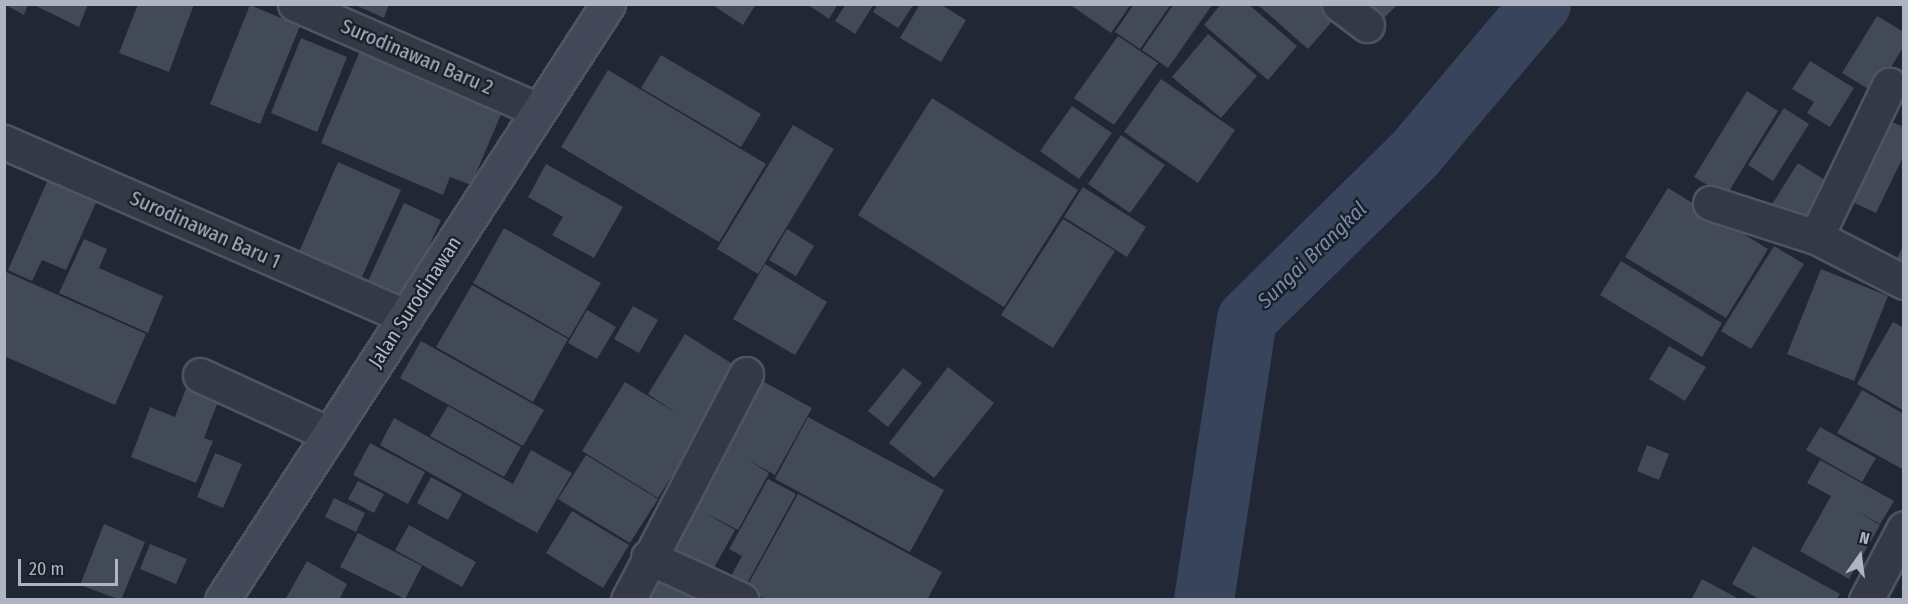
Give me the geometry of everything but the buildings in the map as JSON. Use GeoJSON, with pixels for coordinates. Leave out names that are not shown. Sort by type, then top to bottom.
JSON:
{"type":"FeatureCollection","features":[{"type":"Feature","properties":{"kind":"main road","name":"Jalan Surodinawan"},"geometry":{"type":"LineString","coordinates":[[222,600],[538,110],[609,4]]}},
{"type":"Feature","properties":{"kind":"street","name":"Surodinawan Baru 2"},"geometry":{"type":"LineString","coordinates":[[295,4],[538,110]]}},
{"type":"Feature","properties":{"kind":"street"},"geometry":{"type":"LineString","coordinates":[[1340,4],[1367,25]]}},
{"type":"Feature","properties":{"kind":"street"},"geometry":{"type":"LineString","coordinates":[[1816,237],[1889,85]]}},
{"type":"Feature","properties":{"kind":"street","name":"Surodinawan Baru 1"},"geometry":{"type":"LineString","coordinates":[[4,142],[406,317]]}},
{"type":"Feature","properties":{"kind":"street"},"geometry":{"type":"LineString","coordinates":[[1710,203],[1816,237],[1904,282]]}},
{"type":"Feature","properties":{"kind":"street"},"geometry":{"type":"LineString","coordinates":[[628,600],[648,557],[746,374]]}},
{"type":"Feature","properties":{"kind":"street"},"geometry":{"type":"LineString","coordinates":[[200,375],[329,434]]}},
{"type":"Feature","properties":{"kind":"street"},"geometry":{"type":"LineString","coordinates":[[1866,600],[1904,528]]}},
{"type":"Feature","properties":{"kind":"street"},"geometry":{"type":"LineString","coordinates":[[648,557],[742,600]]}},
{"type":"Feature","properties":{"kind":"waterway","name":"Sungai Brangkal"},"geometry":{"type":"LineString","coordinates":[[1204,600],[1247,319],[1414,155],[1541,4]]}}]}
